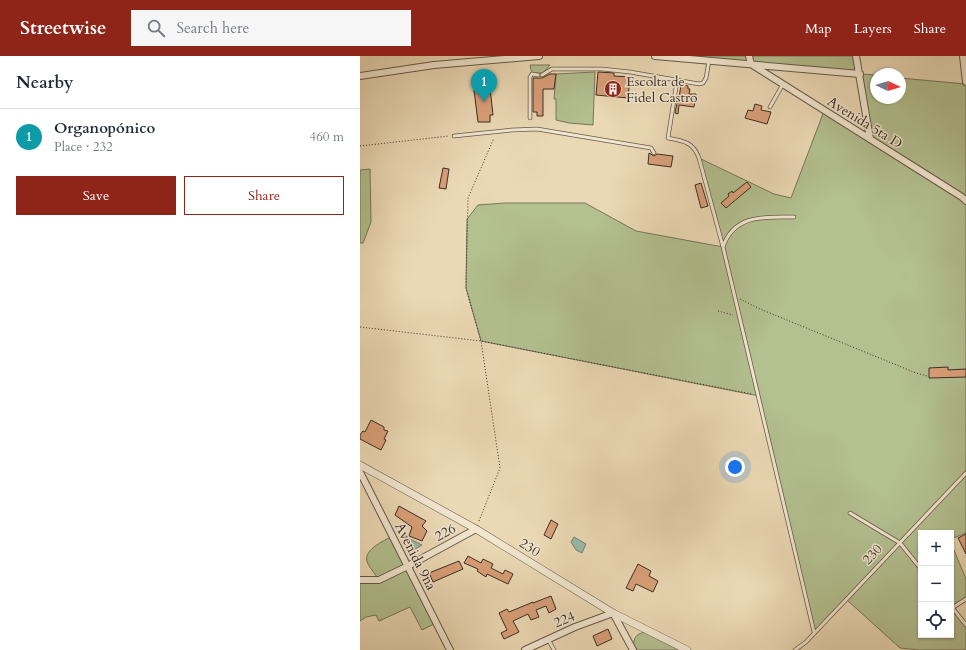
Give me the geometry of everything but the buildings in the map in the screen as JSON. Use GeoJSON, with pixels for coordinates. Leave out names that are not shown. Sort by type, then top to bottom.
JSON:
{"type":"FeatureCollection","features":[{"type":"Feature","properties":{"kind":"street"},"geometry":{"type":"LineString","coordinates":[[360,76],[434,65],[539,56]]}},
{"type":"Feature","properties":{"kind":"street"},"geometry":{"type":"LineString","coordinates":[[655,56],[860,74]]}},
{"type":"Feature","properties":{"kind":"street"},"geometry":{"type":"LineString","coordinates":[[749,56],[751,64]]}},
{"type":"Feature","properties":{"kind":"street"},"geometry":{"type":"LineString","coordinates":[[856,56],[870,139]]}},
{"type":"Feature","properties":{"kind":"street"},"geometry":{"type":"LineString","coordinates":[[963,56],[966,82]]}},
{"type":"Feature","properties":{"kind":"street","name":"Avenida 5ta D"},"geometry":{"type":"LineString","coordinates":[[751,64],[962,197],[966,201]]}},
{"type":"Feature","properties":{"kind":"street","name":"230"},"geometry":{"type":"LineString","coordinates":[[360,465],[476,529],[614,613],[687,650]]}},
{"type":"Feature","properties":{"kind":"street","name":"Avenida 9na"},"geometry":{"type":"LineString","coordinates":[[360,472],[450,650]]}},
{"type":"Feature","properties":{"kind":"street","name":"226"},"geometry":{"type":"LineString","coordinates":[[360,580],[380,580],[476,529]]}},
{"type":"Feature","properties":{"kind":"street"},"geometry":{"type":"LineString","coordinates":[[614,613],[633,650]]}},
{"type":"Feature","properties":{"kind":"street","name":"224"},"geometry":{"type":"LineString","coordinates":[[525,650],[575,627],[614,613]]}},
{"type":"Feature","properties":{"kind":"lane"},"geometry":{"type":"LineString","coordinates":[[542,75],[552,69],[602,69],[630,72],[699,84],[703,83],[706,78],[709,61]]}},
{"type":"Feature","properties":{"kind":"lane"},"geometry":{"type":"LineString","coordinates":[[530,118],[530,77],[532,74],[538,74]]}},
{"type":"Feature","properties":{"kind":"lane"},"geometry":{"type":"LineString","coordinates":[[677,81],[668,138],[682,141],[692,146],[700,158],[736,297],[814,632]]}},
{"type":"Feature","properties":{"kind":"lane"},"geometry":{"type":"LineString","coordinates":[[770,106],[783,84]]}},
{"type":"Feature","properties":{"kind":"lane"},"geometry":{"type":"LineString","coordinates":[[454,136],[538,129],[651,148],[654,152]]}},
{"type":"Feature","properties":{"kind":"lane"},"geometry":{"type":"LineString","coordinates":[[723,247],[730,232],[741,223],[751,219],[794,217]]}},
{"type":"Feature","properties":{"kind":"lane","name":"230"},"geometry":{"type":"LineString","coordinates":[[795,650],[806,642],[966,473]]}},
{"type":"Feature","properties":{"kind":"lane"},"geometry":{"type":"LineString","coordinates":[[850,513],[900,543],[919,566]]}},
{"type":"Feature","properties":{"kind":"lane"},"geometry":{"type":"LineString","coordinates":[[954,606],[966,598]]}},
{"type":"Feature","properties":{"kind":"lane"},"geometry":{"type":"LineString","coordinates":[[954,610],[966,625]]}},
{"type":"Feature","properties":{"kind":"lane"},"geometry":{"type":"LineString","coordinates":[[548,639],[554,650]]}},
{"type":"Feature","properties":{"kind":"path"},"geometry":{"type":"LineString","coordinates":[[476,529],[500,468],[481,340],[466,288],[468,198],[497,132]]}},
{"type":"Feature","properties":{"kind":"path"},"geometry":{"type":"LineString","coordinates":[[360,146],[431,139],[442,136],[454,136]]}},
{"type":"Feature","properties":{"kind":"path"},"geometry":{"type":"LineString","coordinates":[[736,297],[768,312],[916,373],[927,376]]}},
{"type":"Feature","properties":{"kind":"path"},"geometry":{"type":"LineString","coordinates":[[718,312],[740,316]]}},
{"type":"Feature","properties":{"kind":"path"},"geometry":{"type":"LineString","coordinates":[[360,327],[481,340],[759,396]]}},
{"type":"Feature","properties":{"kind":"green space"},"geometry":{"type":"Polygon","coordinates":[[[655,56],[856,56],[860,74],[655,56]]]}},
{"type":"Feature","properties":{"kind":"green space"},"geometry":{"type":"Polygon","coordinates":[[[530,65],[550,65],[543,73],[533,73],[530,65]]]}},
{"type":"Feature","properties":{"kind":"green space"},"geometry":{"type":"Polygon","coordinates":[[[595,72],[593,125],[569,123],[556,120],[556,99],[554,99],[556,74],[595,72]]]}},
{"type":"Feature","properties":{"kind":"green space"},"geometry":{"type":"Polygon","coordinates":[[[860,74],[870,75],[870,104],[906,104],[906,79],[966,84],[966,533],[954,538],[954,530],[918,530],[918,638],[954,638],[954,610],[966,625],[966,650],[919,650],[900,648],[847,600],[814,632],[759,396],[481,341],[466,288],[467,219],[478,205],[505,203],[585,203],[636,231],[723,247],[699,158],[774,194],[791,198],[824,111],[869,139],[860,74]]]}},
{"type":"Feature","properties":{"kind":"green space"},"geometry":{"type":"Polygon","coordinates":[[[370,169],[371,222],[363,243],[360,243],[360,170],[370,169]]]}},
{"type":"Feature","properties":{"kind":"green space"},"geometry":{"type":"Polygon","coordinates":[[[392,536],[436,623],[422,630],[410,607],[379,621],[376,615],[366,617],[360,621],[360,580],[379,580],[368,564],[368,555],[374,547],[392,536]]]}},
{"type":"Feature","properties":{"kind":"green space"},"geometry":{"type":"Polygon","coordinates":[[[954,550],[966,579],[966,599],[954,607],[954,550]]]}},
{"type":"Feature","properties":{"kind":"green space"},"geometry":{"type":"Polygon","coordinates":[[[649,631],[687,650],[633,650],[636,636],[649,631]]]}},
{"type":"Feature","properties":{"kind":"shaded area"},"geometry":{"type":"Polygon","coordinates":[[[404,536],[422,545],[410,552],[404,536]]]}},
{"type":"Feature","properties":{"kind":"shaded area"},"geometry":{"type":"Polygon","coordinates":[[[574,537],[586,544],[582,553],[576,550],[571,542],[574,537]]]}},
{"type":"Feature","properties":{"kind":"place","name":"Escolta de Fidel Castro"},"geometry":{"type":"Point","coordinates":[613,89]}},
{"type":"Feature","properties":{"kind":"place","name":"Organopónico"},"geometry":{"type":"Point","coordinates":[484,102]}}]}
